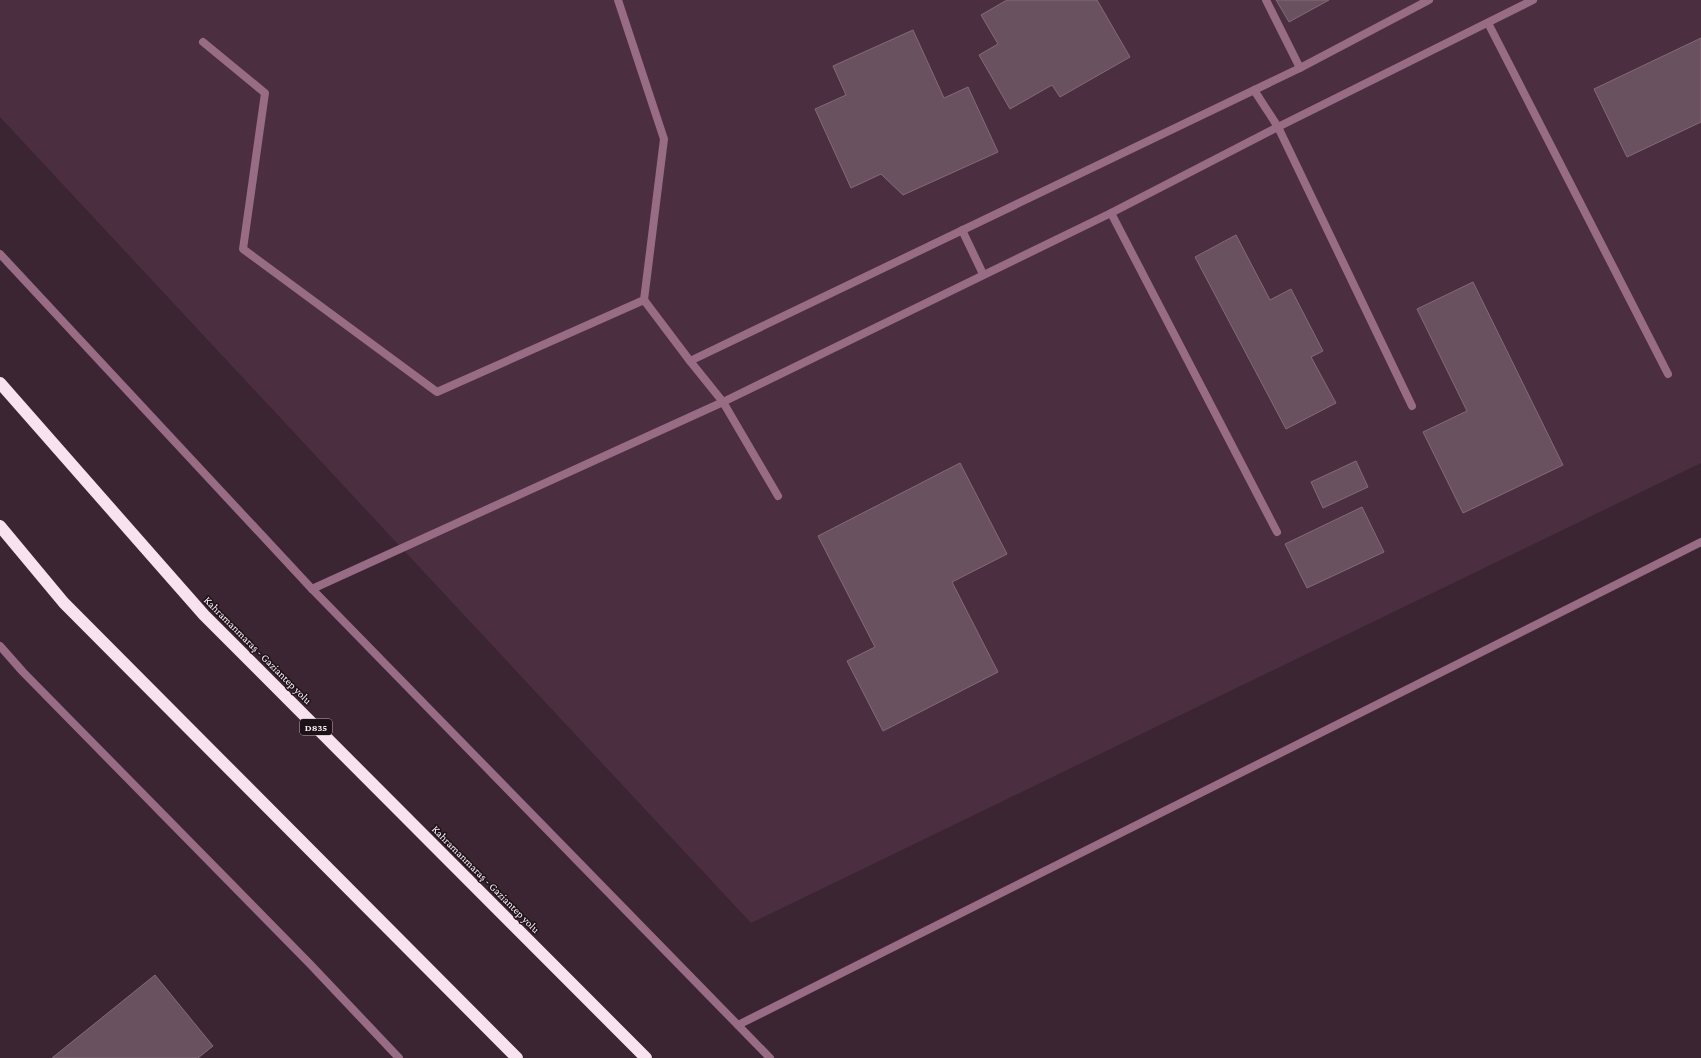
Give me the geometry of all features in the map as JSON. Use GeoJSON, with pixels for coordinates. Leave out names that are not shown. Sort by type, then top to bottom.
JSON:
{"type":"FeatureCollection","features":[{"type":"Feature","properties":{"kind":"highway","name":"Kahramanmaraş - Gaziantep yolu"},"geometry":{"type":"LineString","coordinates":[[0,383],[204,615],[646,1058]]}},
{"type":"Feature","properties":{"kind":"highway"},"geometry":{"type":"LineString","coordinates":[[0,526],[64,604],[517,1058]]}},
{"type":"Feature","properties":{"kind":"street"},"geometry":{"type":"LineString","coordinates":[[618,0],[664,140],[644,300],[723,402],[778,496]]}},
{"type":"Feature","properties":{"kind":"street"},"geometry":{"type":"LineString","coordinates":[[1266,0],[1300,68]]}},
{"type":"Feature","properties":{"kind":"street"},"geometry":{"type":"LineString","coordinates":[[690,361],[1300,68],[1429,0]]}},
{"type":"Feature","properties":{"kind":"street"},"geometry":{"type":"LineString","coordinates":[[312,589],[723,402],[983,274],[1111,213],[1278,127],[1533,0]]}},
{"type":"Feature","properties":{"kind":"street"},"geometry":{"type":"LineString","coordinates":[[1488,23],[1668,374]]}},
{"type":"Feature","properties":{"kind":"street"},"geometry":{"type":"LineString","coordinates":[[203,42],[265,93],[243,249],[437,392],[644,300]]}},
{"type":"Feature","properties":{"kind":"street"},"geometry":{"type":"LineString","coordinates":[[1254,90],[1278,127],[1412,406]]}},
{"type":"Feature","properties":{"kind":"street"},"geometry":{"type":"LineString","coordinates":[[1111,213],[1278,532]]}},
{"type":"Feature","properties":{"kind":"street"},"geometry":{"type":"LineString","coordinates":[[962,230],[983,274]]}},
{"type":"Feature","properties":{"kind":"street"},"geometry":{"type":"LineString","coordinates":[[0,254],[312,589],[770,1058]]}},
{"type":"Feature","properties":{"kind":"street"},"geometry":{"type":"LineString","coordinates":[[738,1025],[1701,542]]}},
{"type":"Feature","properties":{"kind":"street"},"geometry":{"type":"LineString","coordinates":[[0,646],[23,672],[309,963],[399,1058]]}},
{"type":"Feature","properties":{"kind":"shaded area"},"geometry":{"type":"Polygon","coordinates":[[[0,0],[1701,0],[1701,463],[751,923],[0,117],[0,0]]]}},
{"type":"Feature","properties":{"kind":"building"},"geometry":{"type":"Polygon","coordinates":[[[1007,0],[1097,0],[1130,57],[1060,97],[1052,85],[1010,109],[979,55],[998,44],[981,15],[1007,0]]]}},
{"type":"Feature","properties":{"kind":"building"},"geometry":{"type":"Polygon","coordinates":[[[1276,0],[1329,0],[1289,22],[1276,0]]]}},
{"type":"Feature","properties":{"kind":"building"},"geometry":{"type":"Polygon","coordinates":[[[913,30],[944,98],[968,87],[998,152],[903,195],[881,174],[851,188],[815,109],[846,95],[833,66],[913,30]]]}},
{"type":"Feature","properties":{"kind":"building"},"geometry":{"type":"Polygon","coordinates":[[[1701,38],[1701,122],[1627,157],[1594,89],[1701,38]]]}},
{"type":"Feature","properties":{"kind":"building"},"geometry":{"type":"Polygon","coordinates":[[[1236,235],[1270,300],[1291,289],[1323,351],[1311,357],[1336,403],[1286,429],[1195,257],[1236,235]]]}},
{"type":"Feature","properties":{"kind":"building"},"geometry":{"type":"Polygon","coordinates":[[[1473,282],[1563,465],[1463,513],[1423,432],[1467,411],[1417,309],[1473,282]]]}},
{"type":"Feature","properties":{"kind":"building"},"geometry":{"type":"Polygon","coordinates":[[[1356,461],[1368,487],[1323,508],[1311,482],[1356,461]]]}},
{"type":"Feature","properties":{"kind":"building"},"geometry":{"type":"Polygon","coordinates":[[[960,463],[1007,554],[952,582],[998,672],[883,731],[847,661],[875,647],[818,536],[960,463]]]}},
{"type":"Feature","properties":{"kind":"building"},"geometry":{"type":"Polygon","coordinates":[[[1362,507],[1384,552],[1307,588],[1285,544],[1362,507]]]}},
{"type":"Feature","properties":{"kind":"building"},"geometry":{"type":"Polygon","coordinates":[[[155,975],[213,1046],[198,1058],[52,1058],[155,975]]]}}]}
